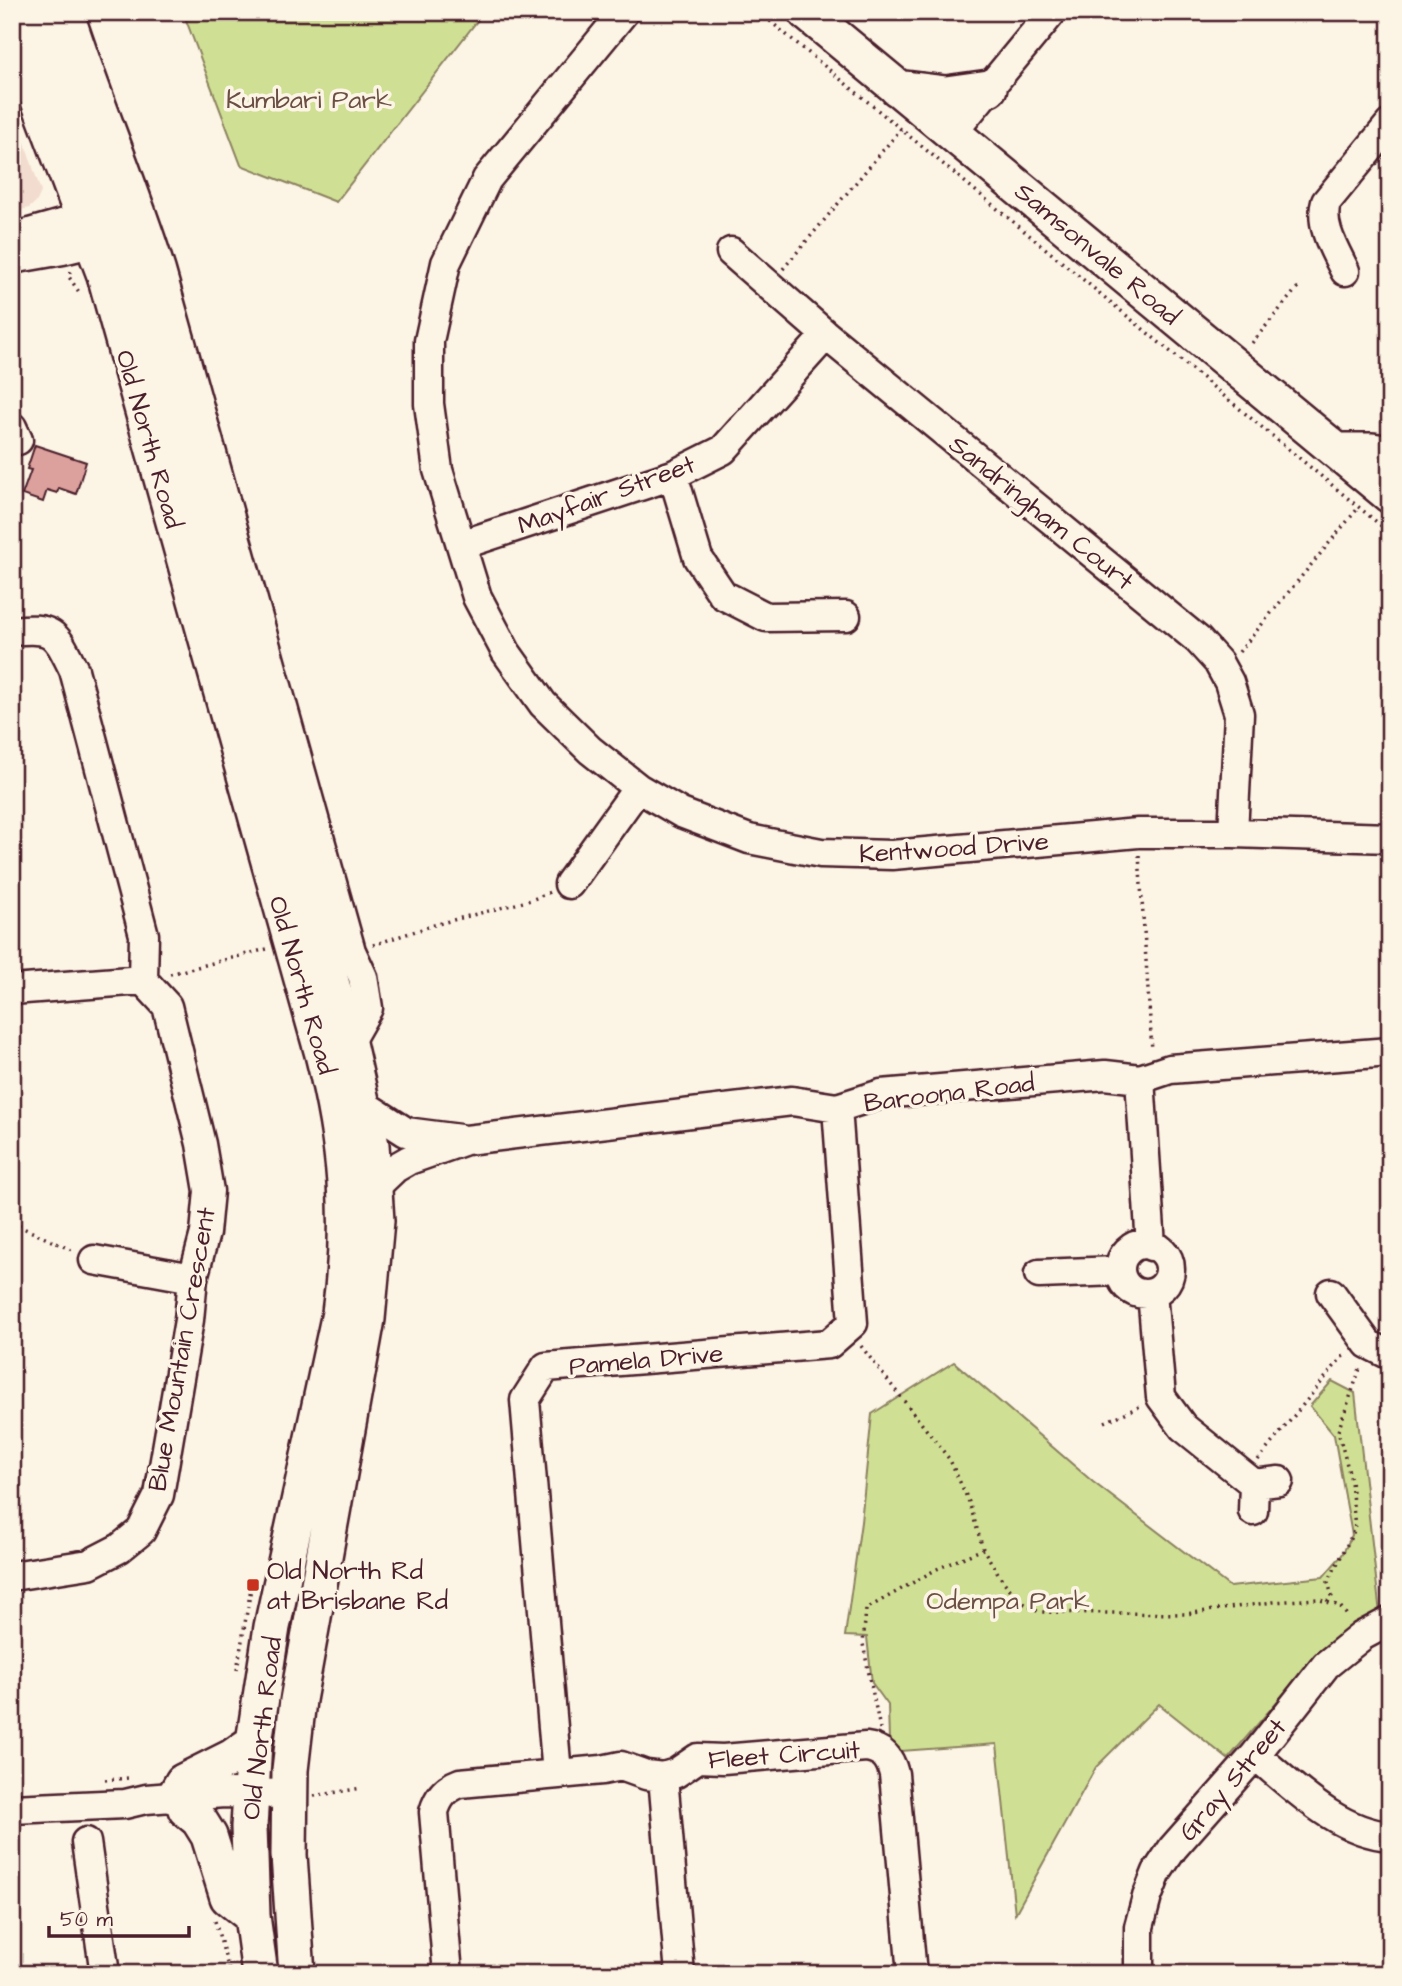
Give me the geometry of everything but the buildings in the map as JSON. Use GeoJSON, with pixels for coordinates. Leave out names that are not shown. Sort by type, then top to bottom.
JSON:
{"type":"FeatureCollection","features":[{"type":"Feature","properties":{"kind":"main road","name":"Old North Road"},"geometry":{"type":"LineString","coordinates":[[40,12],[348,1043],[371,1145],[376,1221],[367,1319],[298,1700],[297,1974]]}},
{"type":"Feature","properties":{"kind":"main road","name":"Samsonvale Road"},"geometry":{"type":"LineString","coordinates":[[806,12],[1337,451],[1374,501]]}},
{"type":"Feature","properties":{"kind":"main road","name":"Old North Road"},"geometry":{"type":"LineString","coordinates":[[12,26],[21,53],[103,226],[105,275],[323,1054],[334,1098],[343,1155],[347,1194],[347,1252],[340,1313],[272,1627],[254,1742],[250,1801],[252,1916],[260,1974]]}},
{"type":"Feature","properties":{"kind":"main road"},"geometry":{"type":"LineString","coordinates":[[897,88],[946,94],[989,88]]}},
{"type":"Feature","properties":{"kind":"main road"},"geometry":{"type":"LineString","coordinates":[[1337,451],[1390,454]]}},
{"type":"Feature","properties":{"kind":"main road"},"geometry":{"type":"LineString","coordinates":[[252,1916],[228,1897],[209,1836],[199,1820],[180,1803],[183,1782],[231,1758],[254,1742]]}},
{"type":"Feature","properties":{"kind":"street","name":"Old North Road"},"geometry":{"type":"LineString","coordinates":[[69,12],[139,203],[160,271],[351,951],[363,977],[368,1008],[348,1043]]}},
{"type":"Feature","properties":{"kind":"street","name":"Kentwood Drive"},"geometry":{"type":"LineString","coordinates":[[624,12],[486,179],[446,263],[429,341],[429,404],[438,470],[477,597],[506,652],[543,704],[590,750],[638,788],[681,813],[749,839],[821,853],[892,855],[1138,833],[1390,838]]}},
{"type":"Feature","properties":{"kind":"street"},"geometry":{"type":"LineString","coordinates":[[952,133],[1052,12]]}},
{"type":"Feature","properties":{"kind":"street"},"geometry":{"type":"LineString","coordinates":[[1345,271],[1325,228],[1323,212],[1326,202],[1390,124]]}},
{"type":"Feature","properties":{"kind":"street"},"geometry":{"type":"LineString","coordinates":[[12,238],[103,226]]}},
{"type":"Feature","properties":{"kind":"street"},"geometry":{"type":"LineString","coordinates":[[12,259],[103,226]]}},
{"type":"Feature","properties":{"kind":"street","name":"Sandringham Court"},"geometry":{"type":"LineString","coordinates":[[731,252],[826,335],[1198,640],[1218,662],[1229,682],[1239,714],[1233,833]]}},
{"type":"Feature","properties":{"kind":"street","name":"Mayfair Street"},"geometry":{"type":"LineString","coordinates":[[461,545],[673,475],[723,450],[826,335]]}},
{"type":"Feature","properties":{"kind":"street"},"geometry":{"type":"LineString","coordinates":[[673,475],[698,558],[723,595],[766,617],[846,616]]}},
{"type":"Feature","properties":{"kind":"street"},"geometry":{"type":"LineString","coordinates":[[12,631],[38,628],[59,639],[74,670],[144,935],[143,981],[12,990]]}},
{"type":"Feature","properties":{"kind":"street"},"geometry":{"type":"LineString","coordinates":[[569,884],[638,788]]}},
{"type":"Feature","properties":{"kind":"street","name":"Blue Mountain Crescent"},"geometry":{"type":"LineString","coordinates":[[12,1576],[89,1564],[120,1548],[141,1531],[159,1495],[189,1320],[193,1278],[205,1233],[209,1191],[167,1006],[143,981]]}},
{"type":"Feature","properties":{"kind":"street","name":"Baroona Road"},"geometry":{"type":"LineString","coordinates":[[374,1188],[395,1168],[409,1160],[466,1140],[792,1101],[837,1108],[881,1094],[1105,1075],[1147,1076],[1170,1069],[1390,1052]]}},
{"type":"Feature","properties":{"kind":"street"},"geometry":{"type":"LineString","coordinates":[[1147,1076],[1151,1245]]}},
{"type":"Feature","properties":{"kind":"street","name":"Baroona Road"},"geometry":{"type":"LineString","coordinates":[[364,1105],[406,1132],[466,1140]]}},
{"type":"Feature","properties":{"kind":"street"},"geometry":{"type":"LineString","coordinates":[[837,1108],[853,1322],[844,1331]]}},
{"type":"Feature","properties":{"kind":"street"},"geometry":{"type":"LineString","coordinates":[[1142,1243],[1161,1249],[1171,1267],[1165,1286],[1147,1296],[1127,1289],[1118,1272],[1124,1252],[1142,1243]]}},
{"type":"Feature","properties":{"kind":"street"},"geometry":{"type":"LineString","coordinates":[[92,1260],[193,1278]]}},
{"type":"Feature","properties":{"kind":"street"},"geometry":{"type":"LineString","coordinates":[[1039,1274],[1118,1272]]}},
{"type":"Feature","properties":{"kind":"street"},"geometry":{"type":"LineString","coordinates":[[1152,1293],[1161,1397],[1184,1427],[1257,1488]]}},
{"type":"Feature","properties":{"kind":"street"},"geometry":{"type":"LineString","coordinates":[[1331,1293],[1379,1349]]}},
{"type":"Feature","properties":{"kind":"street","name":"Pamela Drive"},"geometry":{"type":"LineString","coordinates":[[557,1774],[525,1400],[546,1367],[829,1344],[844,1331]]}},
{"type":"Feature","properties":{"kind":"street","name":"Gray Street"},"geometry":{"type":"LineString","coordinates":[[1139,1974],[1139,1927],[1147,1897],[1157,1872],[1173,1848],[1255,1755],[1326,1665],[1354,1641],[1390,1621]]}},
{"type":"Feature","properties":{"kind":"street","name":"Fleet Circuit"},"geometry":{"type":"LineString","coordinates":[[663,1777],[676,1773],[698,1758],[723,1759],[876,1748],[888,1758],[894,1774],[912,1974]]}},
{"type":"Feature","properties":{"kind":"street"},"geometry":{"type":"LineString","coordinates":[[1255,1755],[1343,1823],[1390,1836]]}},
{"type":"Feature","properties":{"kind":"street"},"geometry":{"type":"LineString","coordinates":[[448,1974],[434,1817],[440,1798],[449,1787],[460,1783],[621,1766],[646,1775],[663,1777],[680,1974]]}},
{"type":"Feature","properties":{"kind":"street"},"geometry":{"type":"LineString","coordinates":[[12,1809],[125,1804],[146,1810],[180,1803],[296,1801]]}},
{"type":"Feature","properties":{"kind":"street"},"geometry":{"type":"LineString","coordinates":[[86,1842],[105,1974]]}},
{"type":"Feature","properties":{"kind":"path"},"geometry":{"type":"LineString","coordinates":[[759,12],[901,129],[1374,501],[1390,533]]}},
{"type":"Feature","properties":{"kind":"path"},"geometry":{"type":"LineString","coordinates":[[769,286],[901,129]]}},
{"type":"Feature","properties":{"kind":"path"},"geometry":{"type":"LineString","coordinates":[[69,277],[83,298]]}},
{"type":"Feature","properties":{"kind":"path"},"geometry":{"type":"LineString","coordinates":[[1252,343],[1298,287]]}},
{"type":"Feature","properties":{"kind":"path"},"geometry":{"type":"LineString","coordinates":[[1234,657],[1374,501]]}},
{"type":"Feature","properties":{"kind":"path"},"geometry":{"type":"LineString","coordinates":[[1138,833],[1147,1076]]}},
{"type":"Feature","properties":{"kind":"path"},"geometry":{"type":"LineString","coordinates":[[351,951],[531,900],[569,884]]}},
{"type":"Feature","properties":{"kind":"path"},"geometry":{"type":"LineString","coordinates":[[143,981],[269,948]]}},
{"type":"Feature","properties":{"kind":"path"},"geometry":{"type":"LineString","coordinates":[[12,1223],[92,1260]]}},
{"type":"Feature","properties":{"kind":"path"},"geometry":{"type":"LineString","coordinates":[[844,1331],[866,1352],[950,1460],[983,1549],[1003,1581],[1020,1601],[1039,1612],[1185,1614],[1317,1599],[1340,1606],[1353,1623]]}},
{"type":"Feature","properties":{"kind":"path"},"geometry":{"type":"LineString","coordinates":[[1257,1488],[1342,1357],[1379,1349]]}},
{"type":"Feature","properties":{"kind":"path"},"geometry":{"type":"LineString","coordinates":[[1326,1602],[1332,1596],[1328,1582],[1355,1530],[1351,1480],[1338,1431],[1379,1349]]}},
{"type":"Feature","properties":{"kind":"path"},"geometry":{"type":"LineString","coordinates":[[1105,1422],[1161,1397]]}},
{"type":"Feature","properties":{"kind":"path"},"geometry":{"type":"LineString","coordinates":[[876,1748],[880,1729],[863,1644],[866,1609],[937,1569],[983,1549]]}},
{"type":"Feature","properties":{"kind":"path"},"geometry":{"type":"LineString","coordinates":[[237,1674],[247,1603],[254,1577]]}},
{"type":"Feature","properties":{"kind":"path"},"geometry":{"type":"LineString","coordinates":[[95,1781],[136,1777]]}},
{"type":"Feature","properties":{"kind":"path"},"geometry":{"type":"LineString","coordinates":[[296,1801],[362,1788]]}},
{"type":"Feature","properties":{"kind":"shaded area"},"geometry":{"type":"Polygon","coordinates":[[[12,103],[41,192],[37,201],[29,208],[12,212],[12,103]]]}},
{"type":"Feature","properties":{"kind":"green space","name":"Kumbari Park"},"geometry":{"type":"Polygon","coordinates":[[[183,12],[484,12],[336,202],[241,165],[183,12]]]}},
{"type":"Feature","properties":{"kind":"green space","name":"Odempa Park"},"geometry":{"type":"Polygon","coordinates":[[[954,1362],[1093,1482],[1230,1587],[1323,1577],[1342,1555],[1352,1535],[1334,1435],[1310,1406],[1332,1381],[1355,1393],[1380,1614],[1321,1650],[1228,1759],[1159,1704],[1096,1767],[1015,1914],[997,1744],[901,1751],[889,1740],[888,1705],[872,1683],[867,1637],[845,1636],[861,1522],[872,1414],[954,1362]]]}},
{"type":"Feature","properties":{"kind":"place","name":"Old North Rd at Brisbane Rd"},"geometry":{"type":"Point","coordinates":[253,1585]}}]}
